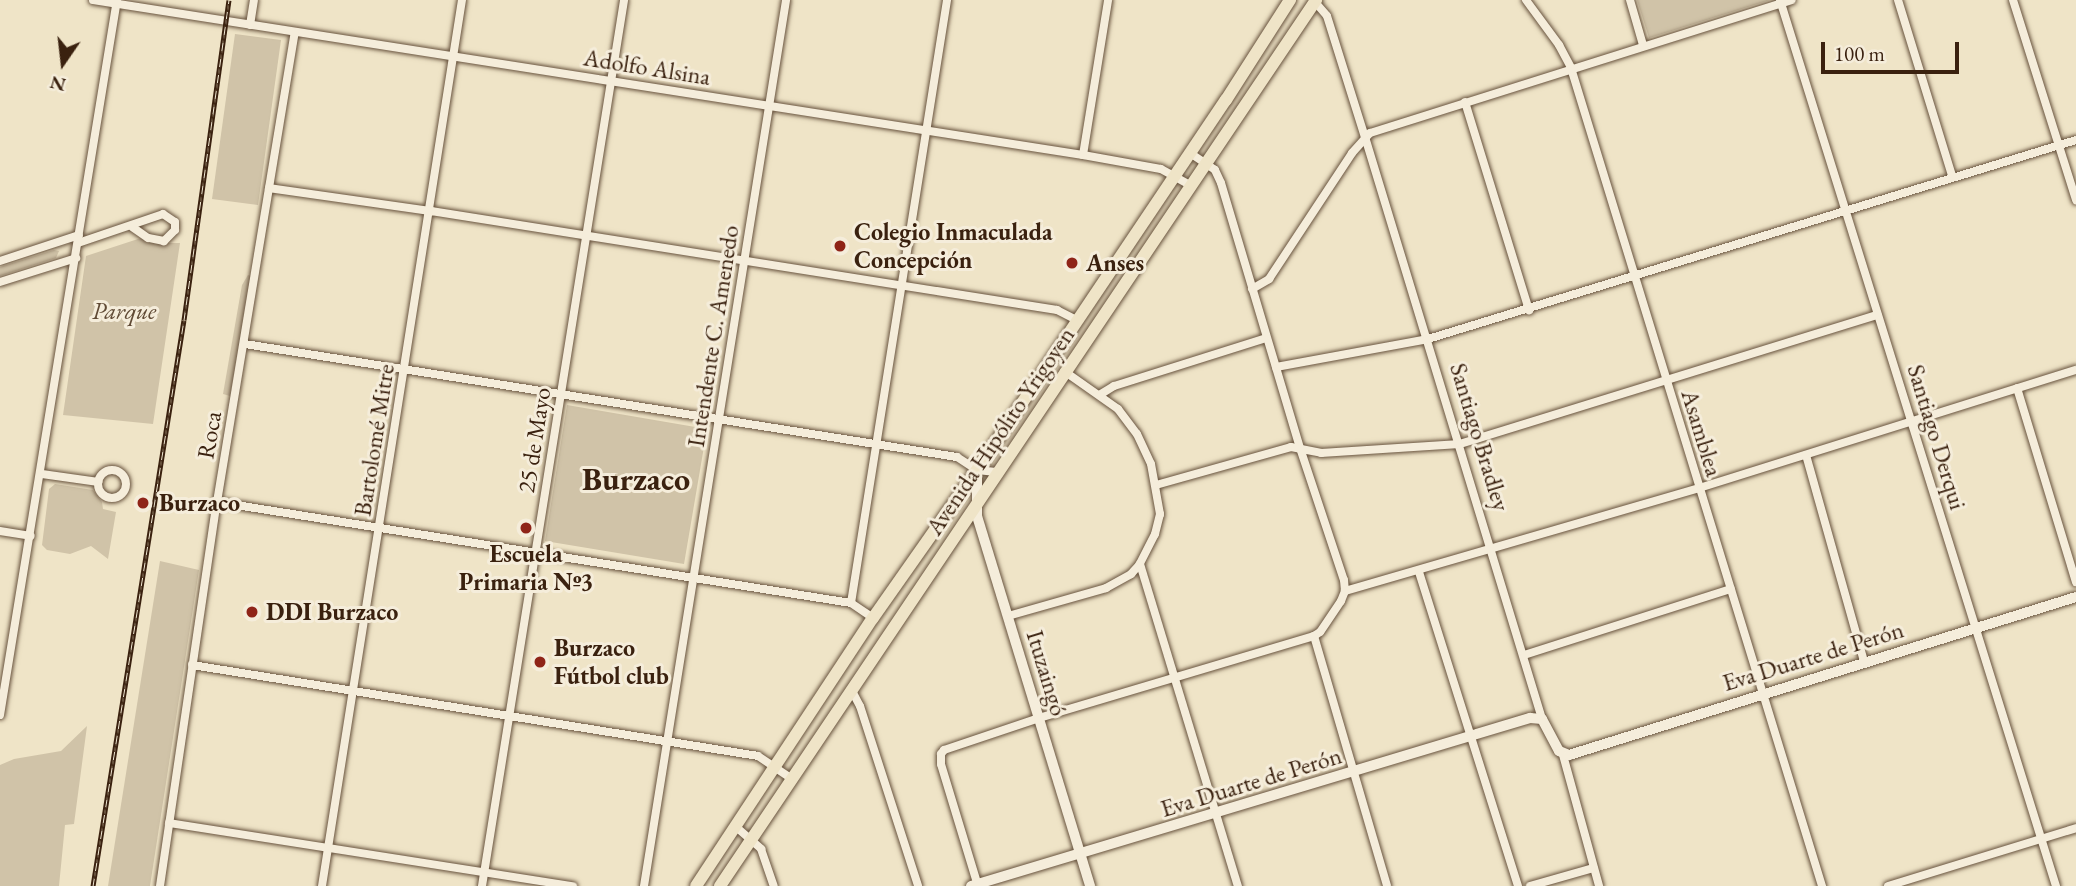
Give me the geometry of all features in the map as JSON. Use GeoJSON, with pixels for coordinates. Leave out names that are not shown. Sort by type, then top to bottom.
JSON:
{"type":"FeatureCollection","features":[{"type":"Feature","properties":{"kind":"main road","name":"Avenida Hipólito Yrigoyen"},"geometry":{"type":"LineString","coordinates":[[696,886],[873,618],[978,470],[1290,0]]}},
{"type":"Feature","properties":{"kind":"main road","name":"Avenida Hipólito Yrigoyen"},"geometry":{"type":"LineString","coordinates":[[720,886],[1315,1]]}},
{"type":"Feature","properties":{"kind":"street","name":"Adolfo Alsina"},"geometry":{"type":"LineString","coordinates":[[93,0],[453,54],[1083,155],[1161,169],[1190,185]]}},
{"type":"Feature","properties":{"kind":"street"},"geometry":{"type":"LineString","coordinates":[[250,25],[254,0]]}},
{"type":"Feature","properties":{"kind":"street","name":"Bartolomé Mitre"},"geometry":{"type":"LineString","coordinates":[[322,886],[462,0]]}},
{"type":"Feature","properties":{"kind":"street","name":"25 de Mayo"},"geometry":{"type":"LineString","coordinates":[[482,886],[624,0]]}},
{"type":"Feature","properties":{"kind":"street","name":"Intendente C. Amenedo"},"geometry":{"type":"LineString","coordinates":[[644,886],[786,0]]}},
{"type":"Feature","properties":{"kind":"street"},"geometry":{"type":"LineString","coordinates":[[852,603],[947,0]]}},
{"type":"Feature","properties":{"kind":"street"},"geometry":{"type":"LineString","coordinates":[[1083,155],[1108,0]]}},
{"type":"Feature","properties":{"kind":"street","name":"Asamblea"},"geometry":{"type":"LineString","coordinates":[[1526,0],[1559,45],[1571,68],[1822,886]]}},
{"type":"Feature","properties":{"kind":"street"},"geometry":{"type":"LineString","coordinates":[[1630,0],[1643,45]]}},
{"type":"Feature","properties":{"kind":"street"},"geometry":{"type":"LineString","coordinates":[[1252,289],[1269,279],[1365,136],[1643,45],[1791,0]]}},
{"type":"Feature","properties":{"kind":"street"},"geometry":{"type":"LineString","coordinates":[[1898,0],[1952,176]]}},
{"type":"Feature","properties":{"kind":"street"},"geometry":{"type":"LineString","coordinates":[[2013,0],[2076,201]]}},
{"type":"Feature","properties":{"kind":"street","name":"Santiago Bradley"},"geometry":{"type":"LineString","coordinates":[[1315,1],[1327,16],[1493,550],[1542,719],[1563,755],[1599,886]]}},
{"type":"Feature","properties":{"kind":"street"},"geometry":{"type":"LineString","coordinates":[[0,715],[42,474],[117,2]]}},
{"type":"Feature","properties":{"kind":"street","name":"Santiago Derqui"},"geometry":{"type":"LineString","coordinates":[[1780,2],[2056,886]]}},
{"type":"Feature","properties":{"kind":"street","name":"Roca"},"geometry":{"type":"LineString","coordinates":[[160,886],[192,665],[295,32]]}},
{"type":"Feature","properties":{"kind":"street"},"geometry":{"type":"LineString","coordinates":[[1465,102],[1529,310]]}},
{"type":"Feature","properties":{"kind":"street"},"geometry":{"type":"LineString","coordinates":[[1276,367],[1428,339],[2076,140]]}},
{"type":"Feature","properties":{"kind":"street"},"geometry":{"type":"LineString","coordinates":[[976,885],[940,759],[941,754],[949,747],[1314,636],[1320,632],[1345,591],[1344,580],[1300,448],[1221,183],[1215,170],[1190,153]]}},
{"type":"Feature","properties":{"kind":"street"},"geometry":{"type":"LineString","coordinates":[[270,188],[1057,310],[1077,320]]}},
{"type":"Feature","properties":{"kind":"street"},"geometry":{"type":"LineString","coordinates":[[0,261],[132,227],[163,214],[175,222],[175,230],[164,241],[148,238],[132,227]]}},
{"type":"Feature","properties":{"kind":"street"},"geometry":{"type":"LineString","coordinates":[[0,282],[75,258]]}},
{"type":"Feature","properties":{"kind":"street"},"geometry":{"type":"LineString","coordinates":[[1156,485],[1284,448],[1300,448],[1321,453],[1460,444],[1878,315]]}},
{"type":"Feature","properties":{"kind":"street"},"geometry":{"type":"LineString","coordinates":[[1101,394],[1114,386],[1266,338]]}},
{"type":"Feature","properties":{"kind":"street"},"geometry":{"type":"LineString","coordinates":[[245,344],[878,443],[957,457],[978,470],[996,472]]}},
{"type":"Feature","properties":{"kind":"street"},"geometry":{"type":"LineString","coordinates":[[1345,591],[1419,572],[1699,488],[1912,419],[2076,370]]}},
{"type":"Feature","properties":{"kind":"street"},"geometry":{"type":"LineString","coordinates":[[1008,615],[1106,588],[1131,574],[1140,564],[1158,524],[1156,485],[1137,434],[1123,414],[1101,394],[1064,371]]}},
{"type":"Feature","properties":{"kind":"street"},"geometry":{"type":"LineString","coordinates":[[2017,387],[2076,582]]}},
{"type":"Feature","properties":{"kind":"street"},"geometry":{"type":"LineString","coordinates":[[1806,454],[1864,662]]}},
{"type":"Feature","properties":{"kind":"street","name":"Ituzaingó"},"geometry":{"type":"LineString","coordinates":[[978,470],[975,505],[1090,886]]}},
{"type":"Feature","properties":{"kind":"street"},"geometry":{"type":"LineString","coordinates":[[42,474],[98,482]]}},
{"type":"Feature","properties":{"kind":"street"},"geometry":{"type":"LineString","coordinates":[[218,502],[852,603],[873,618]]}},
{"type":"Feature","properties":{"kind":"street"},"geometry":{"type":"LineString","coordinates":[[0,531],[31,536]]}},
{"type":"Feature","properties":{"kind":"street"},"geometry":{"type":"LineString","coordinates":[[1140,564],[1238,886]]}},
{"type":"Feature","properties":{"kind":"street"},"geometry":{"type":"LineString","coordinates":[[1419,572],[1518,886]]}},
{"type":"Feature","properties":{"kind":"street"},"geometry":{"type":"LineString","coordinates":[[1524,655],[1731,589]]}},
{"type":"Feature","properties":{"kind":"street","name":"Eva Duarte de Perón"},"geometry":{"type":"LineString","coordinates":[[1563,755],[2076,597]]}},
{"type":"Feature","properties":{"kind":"street"},"geometry":{"type":"LineString","coordinates":[[1314,636],[1387,886]]}},
{"type":"Feature","properties":{"kind":"street"},"geometry":{"type":"LineString","coordinates":[[192,665],[758,756],[791,778]]}},
{"type":"Feature","properties":{"kind":"street"},"geometry":{"type":"LineString","coordinates":[[852,691],[860,706],[918,886]]}},
{"type":"Feature","properties":{"kind":"street","name":"Eva Duarte de Perón"},"geometry":{"type":"LineString","coordinates":[[976,885],[1355,773],[1530,718],[1542,719]]}},
{"type":"Feature","properties":{"kind":"street"},"geometry":{"type":"LineString","coordinates":[[169,823],[573,886]]}},
{"type":"Feature","properties":{"kind":"street"},"geometry":{"type":"LineString","coordinates":[[735,826],[752,838],[765,856],[774,886]]}},
{"type":"Feature","properties":{"kind":"street"},"geometry":{"type":"LineString","coordinates":[[1888,886],[2076,828]]}},
{"type":"Feature","properties":{"kind":"street"},"geometry":{"type":"LineString","coordinates":[[1530,886],[1593,868]]}},
{"type":"Feature","properties":{"kind":"green space"},"geometry":{"type":"Polygon","coordinates":[[[1637,0],[1770,0],[1649,38],[1637,0]]]}},
{"type":"Feature","properties":{"kind":"green space"},"geometry":{"type":"Polygon","coordinates":[[[235,34],[281,40],[258,205],[212,199],[235,34]]]}},
{"type":"Feature","properties":{"kind":"green space","name":"Parque"},"geometry":{"type":"Polygon","coordinates":[[[141,238],[155,243],[180,243],[153,424],[63,415],[86,256],[141,238]]]}},
{"type":"Feature","properties":{"kind":"green space"},"geometry":{"type":"Polygon","coordinates":[[[54,250],[59,251],[56,258],[0,276],[0,267],[54,250]]]}},
{"type":"Feature","properties":{"kind":"green space"},"geometry":{"type":"Polygon","coordinates":[[[248,275],[251,276],[230,396],[223,394],[242,285],[248,275]]]}},
{"type":"Feature","properties":{"kind":"green space"},"geometry":{"type":"Polygon","coordinates":[[[567,405],[707,429],[684,564],[545,541],[567,405]]]}},
{"type":"Feature","properties":{"kind":"green space"},"geometry":{"type":"Polygon","coordinates":[[[55,484],[93,490],[102,502],[103,509],[116,512],[108,559],[91,546],[70,554],[47,550],[42,545],[49,489],[55,484]]]}},
{"type":"Feature","properties":{"kind":"green space"},"geometry":{"type":"Polygon","coordinates":[[[160,561],[199,570],[150,886],[108,886],[160,561]]]}},
{"type":"Feature","properties":{"kind":"green space"},"geometry":{"type":"Polygon","coordinates":[[[87,726],[74,824],[65,825],[59,886],[0,886],[0,765],[14,759],[61,751],[87,726]]]}},
{"type":"Feature","properties":{"kind":"railway"},"geometry":{"type":"LineString","coordinates":[[93,886],[184,320],[229,0]]}},
{"type":"Feature","properties":{"kind":"place","name":"Colegio Inmaculada Concepción"},"geometry":{"type":"Point","coordinates":[840,246]}},
{"type":"Feature","properties":{"kind":"place","name":"Anses"},"geometry":{"type":"Point","coordinates":[1072,263]}},
{"type":"Feature","properties":{"kind":"place","name":"Burzaco"},"geometry":{"type":"Point","coordinates":[143,503]}},
{"type":"Feature","properties":{"kind":"place","name":"Escuela Primaria Nº3"},"geometry":{"type":"Point","coordinates":[526,528]}},
{"type":"Feature","properties":{"kind":"place","name":"DDI Burzaco"},"geometry":{"type":"Point","coordinates":[252,612]}},
{"type":"Feature","properties":{"kind":"place","name":"Burzaco Fútbol club"},"geometry":{"type":"Point","coordinates":[540,662]}},
{"type":"Feature","properties":{"kind":"district","name":"Burzaco"},"geometry":{"type":"Point","coordinates":[636,479]}}]}
